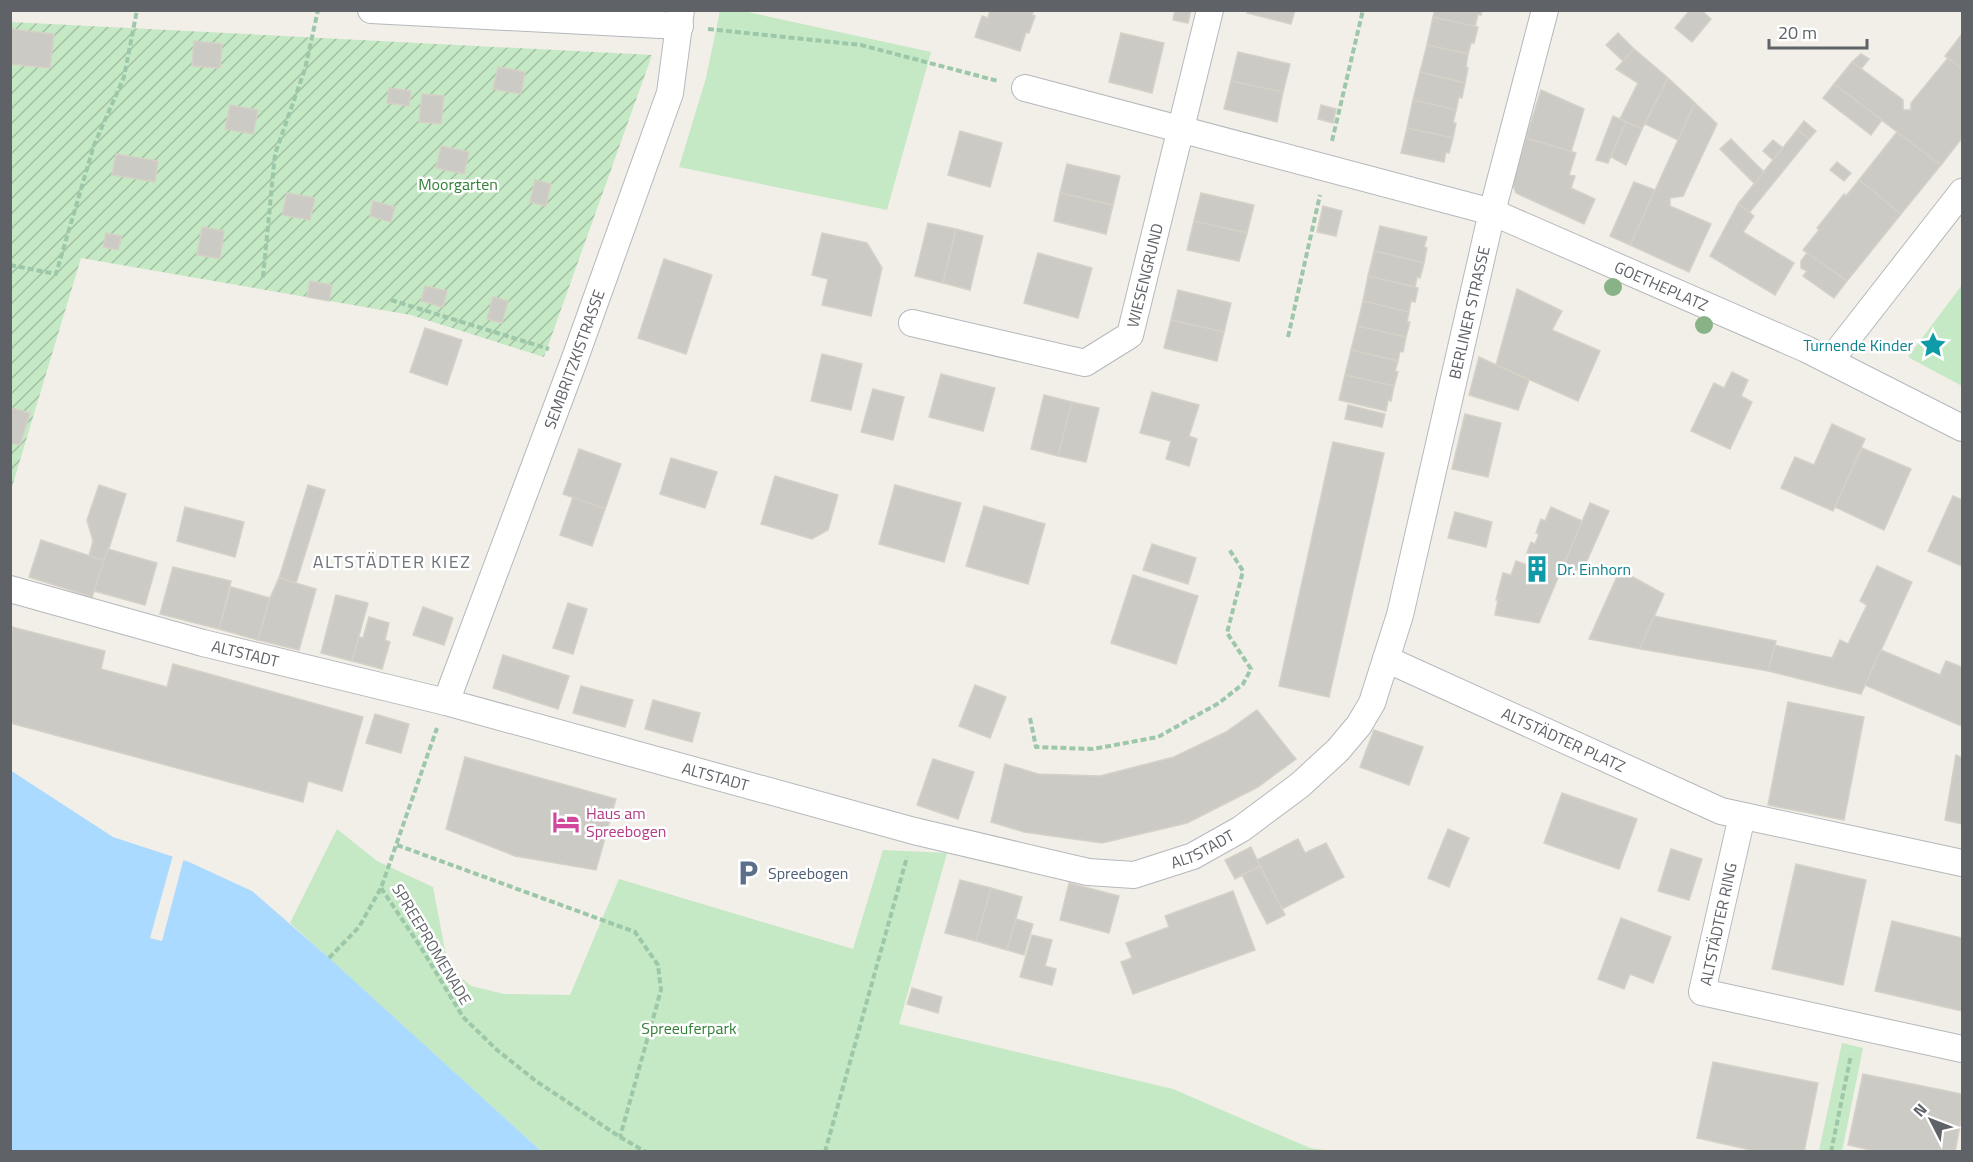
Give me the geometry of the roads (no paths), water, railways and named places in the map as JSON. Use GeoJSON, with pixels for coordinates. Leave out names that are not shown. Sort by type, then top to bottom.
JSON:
{"type":"FeatureCollection","features":[{"type":"Feature","properties":{"kind":"street"},"geometry":{"type":"LineString","coordinates":[[370,10],[681,18]]}},
{"type":"Feature","properties":{"kind":"street","name":"WIESENGRUND"},"geometry":{"type":"LineString","coordinates":[[912,323],[1086,363],[1131,335],[1210,10]]}},
{"type":"Feature","properties":{"kind":"street","name":"BERLINER STRASSE"},"geometry":{"type":"LineString","coordinates":[[1386,659],[1400,615],[1492,212],[1545,10]]}},
{"type":"Feature","properties":{"kind":"street","name":"SEMBRITZKISTRASSE"},"geometry":{"type":"LineString","coordinates":[[446,702],[575,358],[670,93],[681,18]]}},
{"type":"Feature","properties":{"kind":"street"},"geometry":{"type":"LineString","coordinates":[[1025,88],[1492,212]]}},
{"type":"Feature","properties":{"kind":"street"},"geometry":{"type":"LineString","coordinates":[[1830,361],[1962,192]]}},
{"type":"Feature","properties":{"kind":"street","name":"GOETHEPLATZ"},"geometry":{"type":"LineString","coordinates":[[1492,212],[1830,361],[1962,428]]}},
{"type":"Feature","properties":{"kind":"street","name":"ALTSTADT"},"geometry":{"type":"LineString","coordinates":[[10,589],[203,643],[446,702],[914,831],[1088,872],[1134,875],[1193,856],[1241,829],[1300,785],[1338,750],[1359,725],[1372,703],[1386,659]]}},
{"type":"Feature","properties":{"kind":"street","name":"ALTSTÄDTER PLATZ"},"geometry":{"type":"LineString","coordinates":[[1386,659],[1721,811],[1742,816]]}},
{"type":"Feature","properties":{"kind":"street"},"geometry":{"type":"LineString","coordinates":[[1742,816],[1962,863]]}},
{"type":"Feature","properties":{"kind":"street","name":"ALTSTÄDTER RING"},"geometry":{"type":"LineString","coordinates":[[1742,816],[1702,992],[1962,1049]]}},
{"type":"Feature","properties":{"kind":"water"},"geometry":{"type":"Polygon","coordinates":[[[10,770],[113,837],[189,862],[252,891],[541,1151],[11,1151],[10,770]]]}},
{"type":"Feature","properties":{"kind":"place","name":"Turnende Kinder"},"geometry":{"type":"Point","coordinates":[1933,345]}},
{"type":"Feature","properties":{"kind":"place","name":"Dr. Einhorn"},"geometry":{"type":"Point","coordinates":[1537,569]}},
{"type":"Feature","properties":{"kind":"place","name":"Haus am Spreebogen"},"geometry":{"type":"Point","coordinates":[566,822]}},
{"type":"Feature","properties":{"kind":"place","name":"Spreebogen"},"geometry":{"type":"Point","coordinates":[748,873]}},
{"type":"Feature","properties":{"kind":"district","name":"ALTSTÄDTER KIEZ"},"geometry":{"type":"Point","coordinates":[392,562]}},
{"type":"Feature","properties":{"kind":"park label","name":"Moorgarten"},"geometry":{"type":"Point","coordinates":[458,184]}},
{"type":"Feature","properties":{"kind":"park label","name":"Spreeuferpark"},"geometry":{"type":"Point","coordinates":[689,1028]}}]}
